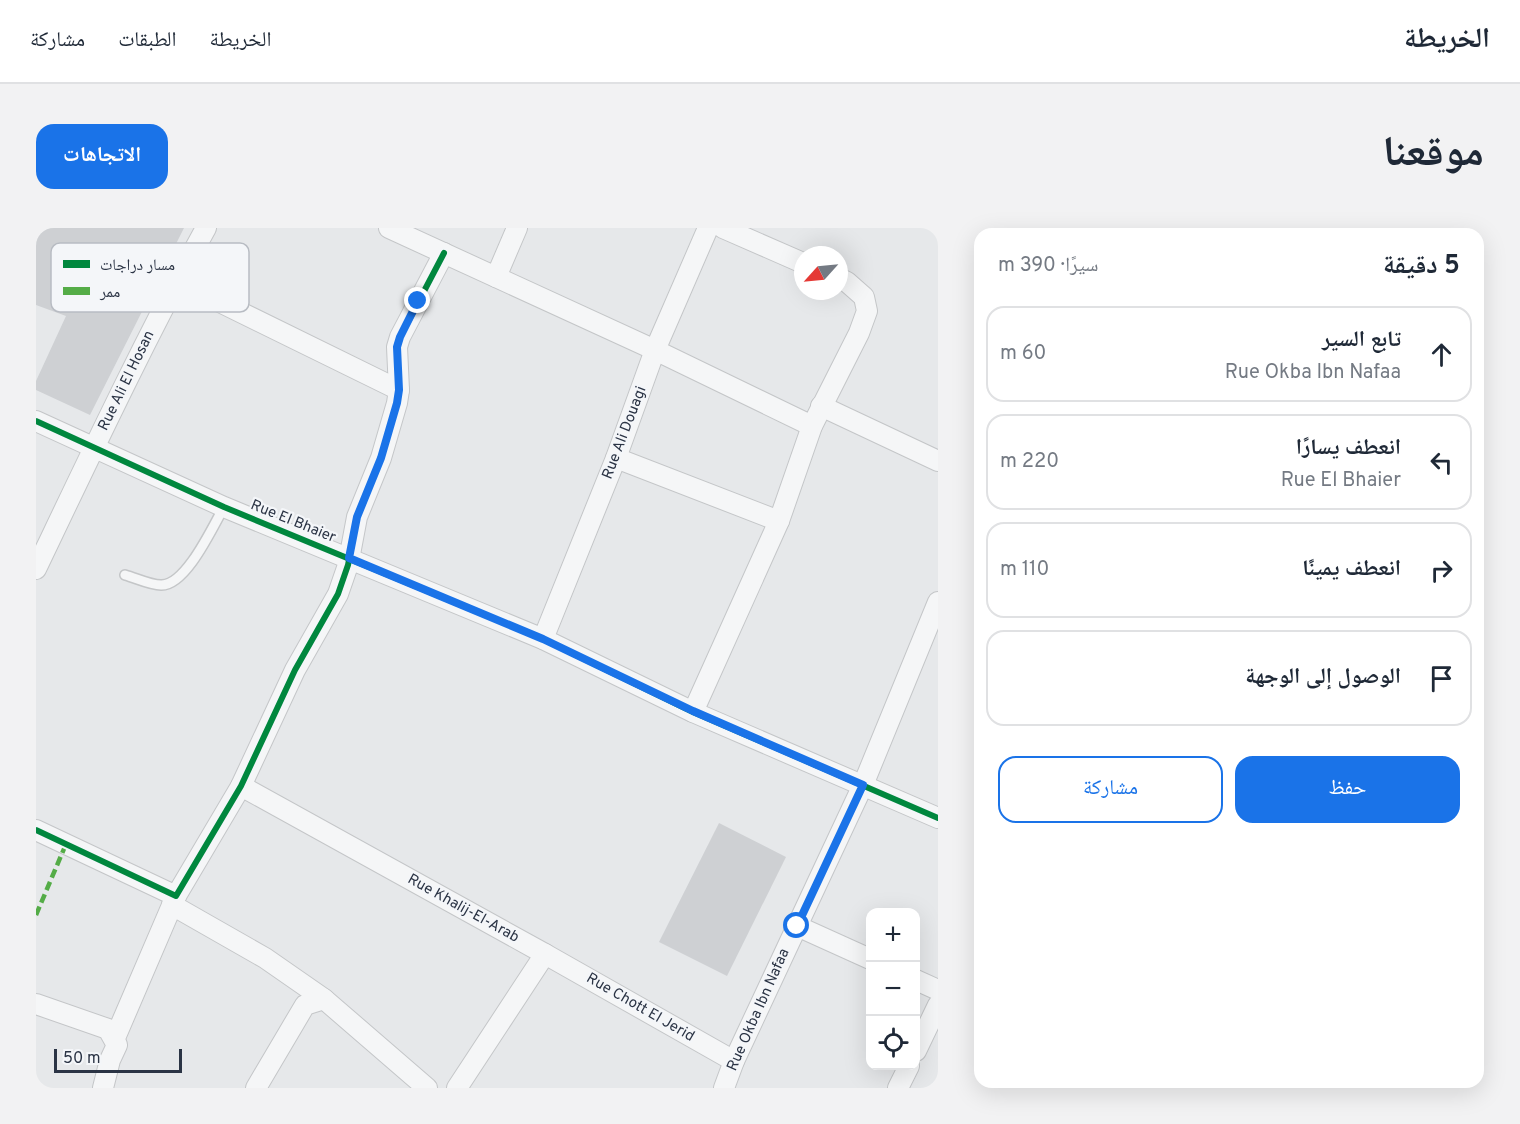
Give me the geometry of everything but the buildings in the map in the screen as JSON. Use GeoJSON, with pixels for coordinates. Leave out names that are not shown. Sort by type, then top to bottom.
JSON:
{"type":"FeatureCollection","features":[{"type":"Feature","properties":{"kind":"street","name":"Rue Ali El Hosan"},"geometry":{"type":"LineString","coordinates":[[198,243],[206,228]]}},
{"type":"Feature","properties":{"kind":"street"},"geometry":{"type":"LineString","coordinates":[[389,228],[655,350],[812,426]]}},
{"type":"Feature","properties":{"kind":"street"},"geometry":{"type":"LineString","coordinates":[[496,277],[517,228]]}},
{"type":"Feature","properties":{"kind":"street","name":"Rue Ali Douagi"},"geometry":{"type":"LineString","coordinates":[[543,639],[616,458],[655,350],[708,228]]}},
{"type":"Feature","properties":{"kind":"street"},"geometry":{"type":"LineString","coordinates":[[723,228],[794,259]]}},
{"type":"Feature","properties":{"kind":"street"},"geometry":{"type":"LineString","coordinates":[[115,1038],[174,900],[241,786],[296,670],[338,594],[349,558],[357,517],[381,458],[399,390],[397,347],[400,337],[444,253]]}},
{"type":"Feature","properties":{"kind":"street"},"geometry":{"type":"LineString","coordinates":[[693,711],[779,521],[812,426],[859,333],[867,311],[864,297],[848,283]]}},
{"type":"Feature","properties":{"kind":"street","name":"Rue Ali El Hosan"},"geometry":{"type":"LineString","coordinates":[[36,569],[93,448],[161,312]]}},
{"type":"Feature","properties":{"kind":"street"},"geometry":{"type":"LineString","coordinates":[[240,312],[399,390]]}},
{"type":"Feature","properties":{"kind":"street"},"geometry":{"type":"LineString","coordinates":[[821,406],[938,461]]}},
{"type":"Feature","properties":{"kind":"street","name":"Rue El Bhaier"},"geometry":{"type":"LineString","coordinates":[[36,421],[224,507],[543,639],[693,711],[938,818]]}},
{"type":"Feature","properties":{"kind":"street"},"geometry":{"type":"LineString","coordinates":[[616,458],[779,521]]}},
{"type":"Feature","properties":{"kind":"street","name":"Rue Okba Ibn Nafaa"},"geometry":{"type":"LineString","coordinates":[[724,1088],[734,1061],[863,785],[938,602]]}},
{"type":"Feature","properties":{"kind":"street","name":"Rue Khalij-El-Arab"},"geometry":{"type":"LineString","coordinates":[[241,786],[545,954]]}},
{"type":"Feature","properties":{"kind":"street"},"geometry":{"type":"LineString","coordinates":[[36,830],[174,900],[266,958],[324,999],[427,1088]]}},
{"type":"Feature","properties":{"kind":"street"},"geometry":{"type":"LineString","coordinates":[[797,926],[866,957]]}},
{"type":"Feature","properties":{"kind":"street"},"geometry":{"type":"LineString","coordinates":[[457,1088],[545,954]]}},
{"type":"Feature","properties":{"kind":"street","name":"Rue Chott El Jerid"},"geometry":{"type":"LineString","coordinates":[[545,954],[734,1061]]}},
{"type":"Feature","properties":{"kind":"street"},"geometry":{"type":"LineString","coordinates":[[920,982],[938,990]]}},
{"type":"Feature","properties":{"kind":"street"},"geometry":{"type":"LineString","coordinates":[[256,1088],[304,1005],[324,999]]}},
{"type":"Feature","properties":{"kind":"street"},"geometry":{"type":"LineString","coordinates":[[36,1004],[108,1029],[117,1045],[110,1060],[103,1088]]}},
{"type":"Feature","properties":{"kind":"street"},"geometry":{"type":"LineString","coordinates":[[920,1041],[938,1005]]}},
{"type":"Feature","properties":{"kind":"street"},"geometry":{"type":"LineString","coordinates":[[898,1088],[907,1070]]}},
{"type":"Feature","properties":{"kind":"lane"},"geometry":{"type":"LineString","coordinates":[[125,575],[162,586],[177,580],[190,565],[224,507]]}},
{"type":"Feature","properties":{"kind":"marked path"},"geometry":{"type":"LineString","coordinates":[[36,915],[66,844]]}},
{"type":"Feature","properties":{"kind":"cycle path"},"geometry":{"type":"LineString","coordinates":[[36,830],[176,896],[241,786],[295,670],[338,594],[348,565],[357,517],[381,458],[397,403],[399,390],[397,347],[400,337],[444,253]]}},
{"type":"Feature","properties":{"kind":"cycle path"},"geometry":{"type":"LineString","coordinates":[[36,421],[224,507],[543,639],[693,712],[938,818]]}},
{"type":"Feature","properties":{"kind":"route"},"geometry":{"type":"LineString","coordinates":[[418,301],[397,347],[399,390],[397,403],[381,458],[357,517],[349,558],[543,639],[693,711],[863,785],[797,926]]}}]}
